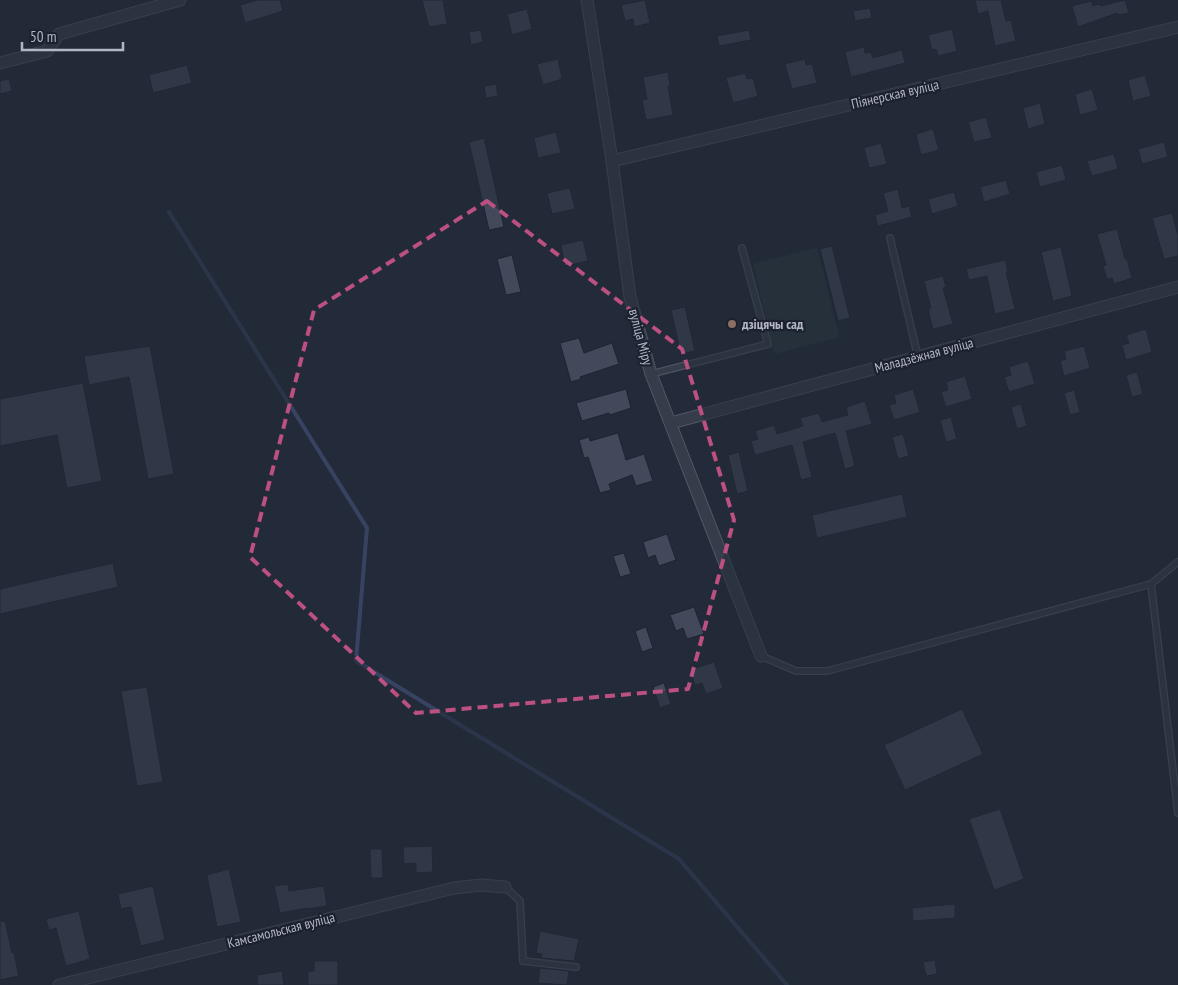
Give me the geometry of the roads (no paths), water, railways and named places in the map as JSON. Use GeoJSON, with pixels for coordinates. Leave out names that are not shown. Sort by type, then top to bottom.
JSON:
{"type":"FeatureCollection","features":[{"type":"Feature","properties":{"kind":"street"},"geometry":{"type":"LineString","coordinates":[[0,63],[47,51],[59,34],[180,0]]}},
{"type":"Feature","properties":{"kind":"street","name":"вуліца Міру"},"geometry":{"type":"LineString","coordinates":[[587,0],[612,161],[630,297],[651,374],[761,656]]}},
{"type":"Feature","properties":{"kind":"street","name":"Піянерская вуліца"},"geometry":{"type":"LineString","coordinates":[[612,161],[1178,27]]}},
{"type":"Feature","properties":{"kind":"street","name":"Маладзёжная вуліца"},"geometry":{"type":"LineString","coordinates":[[670,423],[1178,287]]}},
{"type":"Feature","properties":{"kind":"street","name":"Камсамольская вуліца"},"geometry":{"type":"LineString","coordinates":[[59,985],[454,888],[481,884],[505,887]]}},
{"type":"Feature","properties":{"kind":"lane"},"geometry":{"type":"LineString","coordinates":[[890,238],[918,357]]}},
{"type":"Feature","properties":{"kind":"lane"},"geometry":{"type":"LineString","coordinates":[[651,374],[768,344],[742,248]]}},
{"type":"Feature","properties":{"kind":"lane"},"geometry":{"type":"LineString","coordinates":[[761,656],[796,671],[827,670],[1150,584],[1178,562]]}},
{"type":"Feature","properties":{"kind":"lane"},"geometry":{"type":"LineString","coordinates":[[1150,584],[1178,813]]}},
{"type":"Feature","properties":{"kind":"lane"},"geometry":{"type":"LineString","coordinates":[[505,887],[520,901],[523,961],[576,967]]}},
{"type":"Feature","properties":{"kind":"waterway"},"geometry":{"type":"LineString","coordinates":[[169,212],[367,528],[356,661],[679,859],[787,985]]}},
{"type":"Feature","properties":{"kind":"place","name":"дзіцячы сад"},"geometry":{"type":"Point","coordinates":[732,324]}}]}
